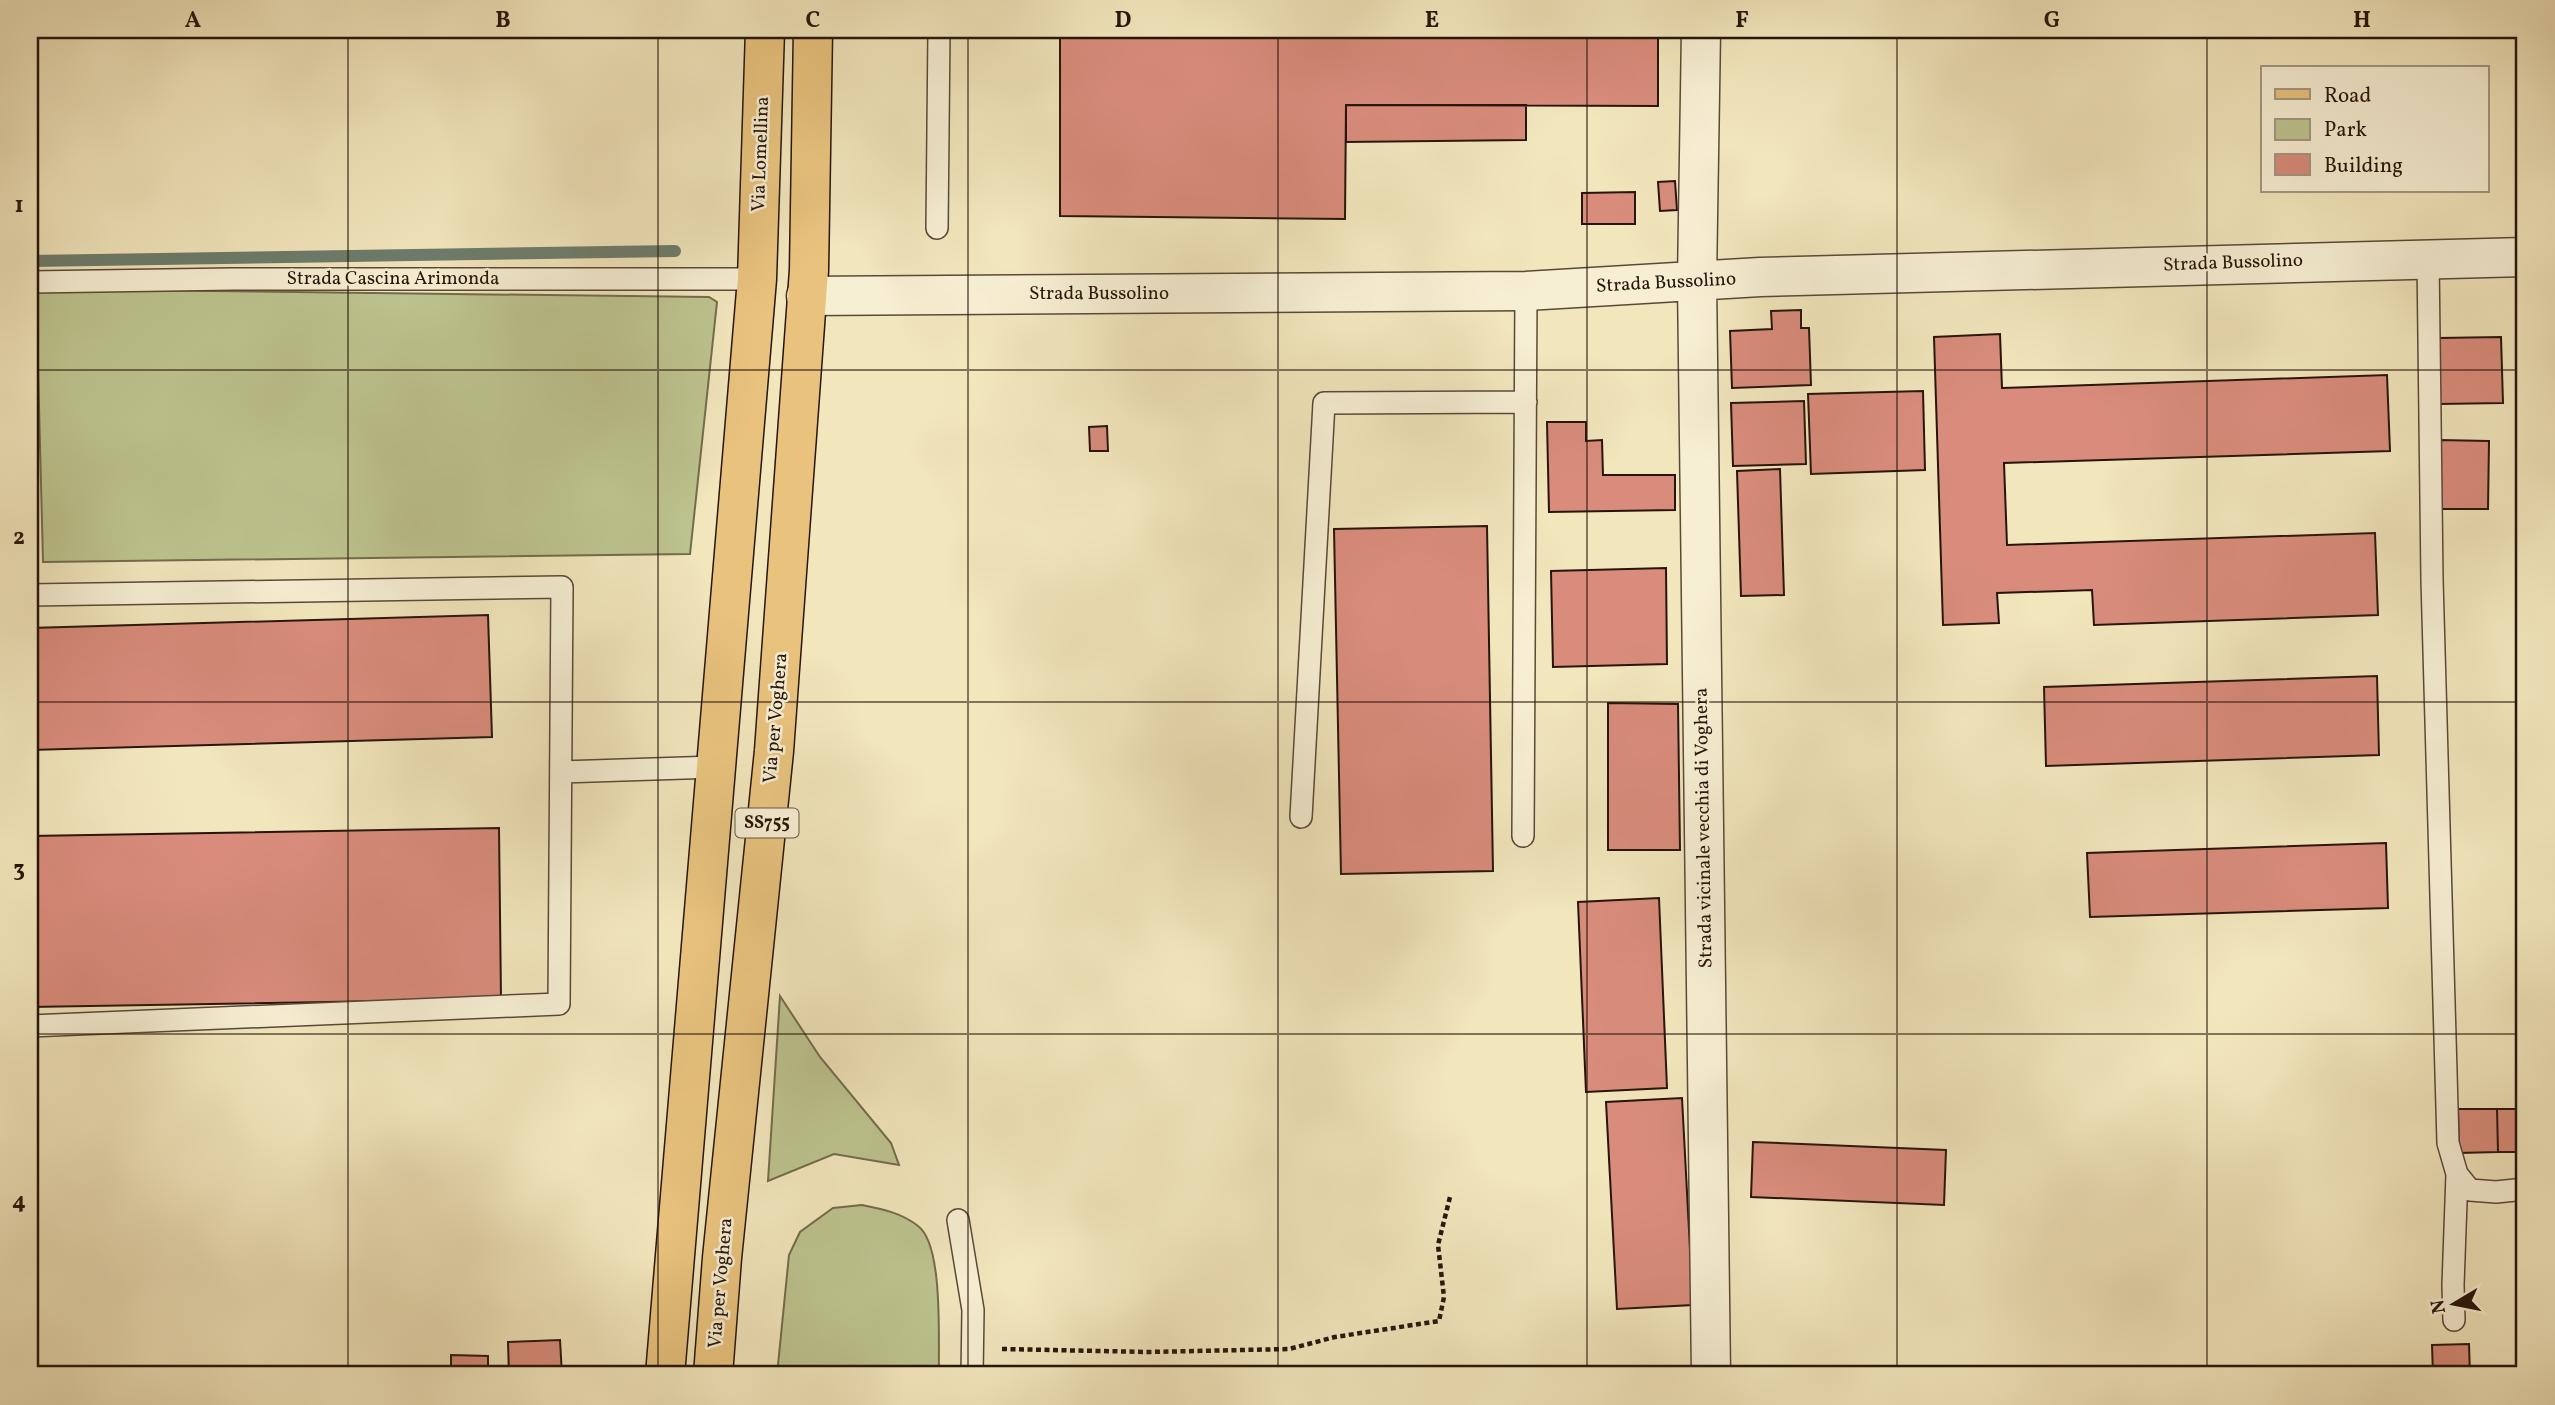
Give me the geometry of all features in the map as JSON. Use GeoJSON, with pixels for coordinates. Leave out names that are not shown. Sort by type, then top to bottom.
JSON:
{"type":"FeatureCollection","features":[{"type":"Feature","properties":{"kind":"main road","name":"Via Lomellina"},"geometry":{"type":"LineString","coordinates":[[757,279],[765,30]]}},
{"type":"Feature","properties":{"kind":"main road"},"geometry":{"type":"LineString","coordinates":[[807,283],[813,30]]}},
{"type":"Feature","properties":{"kind":"main road","name":"SS755"},"geometry":{"type":"LineString","coordinates":[[665,1375],[757,279]]}},
{"type":"Feature","properties":{"kind":"main road","name":"Via per Voghera"},"geometry":{"type":"LineString","coordinates":[[713,1375],[722,1258],[774,751],[807,283]]}},
{"type":"Feature","properties":{"kind":"street","name":"Strada vicinale vecchia di Voghera"},"geometry":{"type":"LineString","coordinates":[[1702,30],[1697,281],[1711,1375]]}},
{"type":"Feature","properties":{"kind":"street","name":"Strada Bussolino"},"geometry":{"type":"LineString","coordinates":[[807,283],[1526,291],[1760,277],[2525,257]]}},
{"type":"Feature","properties":{"kind":"lane"},"geometry":{"type":"LineString","coordinates":[[937,228],[939,30]]}},
{"type":"Feature","properties":{"kind":"lane"},"geometry":{"type":"LineString","coordinates":[[2428,258],[2432,580],[2448,1143],[2457,1174],[2454,1320]]}},
{"type":"Feature","properties":{"kind":"lane","name":"Strada Cascina Arimonda"},"geometry":{"type":"LineString","coordinates":[[30,282],[233,279],[757,279]]}},
{"type":"Feature","properties":{"kind":"lane"},"geometry":{"type":"LineString","coordinates":[[1523,836],[1526,291]]}},
{"type":"Feature","properties":{"kind":"lane"},"geometry":{"type":"LineString","coordinates":[[1301,817],[1324,403],[1526,402]]}},
{"type":"Feature","properties":{"kind":"lane"},"geometry":{"type":"LineString","coordinates":[[30,595],[562,587],[559,1004],[30,1026]]}},
{"type":"Feature","properties":{"kind":"lane"},"geometry":{"type":"LineString","coordinates":[[561,772],[715,767]]}},
{"type":"Feature","properties":{"kind":"lane"},"geometry":{"type":"LineString","coordinates":[[2457,1174],[2470,1190],[2496,1192],[2525,1189]]}},
{"type":"Feature","properties":{"kind":"lane"},"geometry":{"type":"LineString","coordinates":[[958,1220],[973,1310],[972,1375]]}},
{"type":"Feature","properties":{"kind":"path"},"geometry":{"type":"LineString","coordinates":[[973,1349],[1149,1352],[1289,1349],[1335,1337],[1439,1321],[1444,1297],[1438,1245],[1450,1197]]}},
{"type":"Feature","properties":{"kind":"green space"},"geometry":{"type":"Polygon","coordinates":[[[36,289],[709,297],[717,302],[690,554],[43,562],[36,289]]]}},
{"type":"Feature","properties":{"kind":"green space"},"geometry":{"type":"Polygon","coordinates":[[[780,996],[820,1057],[891,1143],[899,1165],[834,1154],[768,1181],[780,996]]]}},
{"type":"Feature","properties":{"kind":"green space"},"geometry":{"type":"Polygon","coordinates":[[[862,1205],[905,1218],[918,1226],[926,1237],[936,1273],[939,1375],[777,1375],[789,1255],[800,1232],[833,1208],[862,1205]]]}},
{"type":"Feature","properties":{"kind":"building"},"geometry":{"type":"Polygon","coordinates":[[[1060,30],[1658,30],[1658,106],[1346,105],[1345,219],[1060,216],[1060,30]]]}},
{"type":"Feature","properties":{"kind":"building"},"geometry":{"type":"Polygon","coordinates":[[[1346,105],[1526,105],[1526,140],[1346,142],[1346,105]]]}},
{"type":"Feature","properties":{"kind":"building"},"geometry":{"type":"Polygon","coordinates":[[[1675,181],[1677,210],[1660,211],[1658,182],[1675,181]]]}},
{"type":"Feature","properties":{"kind":"building"},"geometry":{"type":"Polygon","coordinates":[[[1635,192],[1635,224],[1582,224],[1582,193],[1635,192]]]}},
{"type":"Feature","properties":{"kind":"building"},"geometry":{"type":"Polygon","coordinates":[[[1801,310],[1801,328],[1809,328],[1811,385],[1732,388],[1730,331],[1772,329],[1771,311],[1801,310]]]}},
{"type":"Feature","properties":{"kind":"building"},"geometry":{"type":"Polygon","coordinates":[[[2000,334],[2002,388],[2387,375],[2390,451],[2004,463],[2007,545],[2375,533],[2378,615],[2094,625],[2092,590],[1997,593],[1999,623],[1943,625],[1934,337],[2000,334]]]}},
{"type":"Feature","properties":{"kind":"building"},"geometry":{"type":"Polygon","coordinates":[[[2501,337],[2503,403],[2439,404],[2438,338],[2501,337]]]}},
{"type":"Feature","properties":{"kind":"building"},"geometry":{"type":"Polygon","coordinates":[[[1923,391],[1925,470],[1811,474],[1808,394],[1923,391]]]}},
{"type":"Feature","properties":{"kind":"building"},"geometry":{"type":"Polygon","coordinates":[[[1804,401],[1806,464],[1733,466],[1731,403],[1804,401]]]}},
{"type":"Feature","properties":{"kind":"building"},"geometry":{"type":"Polygon","coordinates":[[[1547,422],[1586,422],[1586,441],[1602,440],[1603,475],[1675,475],[1675,510],[1549,512],[1547,422]]]}},
{"type":"Feature","properties":{"kind":"building"},"geometry":{"type":"Polygon","coordinates":[[[1107,426],[1108,451],[1090,451],[1089,427],[1107,426]]]}},
{"type":"Feature","properties":{"kind":"building"},"geometry":{"type":"Polygon","coordinates":[[[2439,440],[2489,441],[2488,509],[2439,509],[2439,440]]]}},
{"type":"Feature","properties":{"kind":"building"},"geometry":{"type":"Polygon","coordinates":[[[1780,469],[1784,595],[1741,596],[1737,471],[1780,469]]]}},
{"type":"Feature","properties":{"kind":"building"},"geometry":{"type":"Polygon","coordinates":[[[1487,526],[1493,871],[1341,874],[1334,529],[1487,526]]]}},
{"type":"Feature","properties":{"kind":"building"},"geometry":{"type":"Polygon","coordinates":[[[1666,568],[1667,664],[1553,667],[1551,571],[1666,568]]]}},
{"type":"Feature","properties":{"kind":"building"},"geometry":{"type":"Polygon","coordinates":[[[488,615],[492,737],[30,750],[30,628],[488,615]]]}},
{"type":"Feature","properties":{"kind":"building"},"geometry":{"type":"Polygon","coordinates":[[[2377,676],[2379,755],[2046,766],[2044,687],[2377,676]]]}},
{"type":"Feature","properties":{"kind":"building"},"geometry":{"type":"Polygon","coordinates":[[[1608,703],[1678,704],[1680,850],[1608,850],[1608,703]]]}},
{"type":"Feature","properties":{"kind":"building"},"geometry":{"type":"Polygon","coordinates":[[[499,828],[501,999],[30,1007],[30,836],[499,828]]]}},
{"type":"Feature","properties":{"kind":"building"},"geometry":{"type":"Polygon","coordinates":[[[2386,843],[2388,908],[2090,917],[2087,853],[2386,843]]]}},
{"type":"Feature","properties":{"kind":"building"},"geometry":{"type":"Polygon","coordinates":[[[1659,898],[1667,1088],[1586,1092],[1578,902],[1659,898]]]}},
{"type":"Feature","properties":{"kind":"building"},"geometry":{"type":"Polygon","coordinates":[[[1682,1098],[1693,1305],[1617,1309],[1606,1102],[1682,1098]]]}},
{"type":"Feature","properties":{"kind":"building"},"geometry":{"type":"Polygon","coordinates":[[[2458,1109],[2497,1109],[2498,1152],[2459,1153],[2458,1109]]]}},
{"type":"Feature","properties":{"kind":"building"},"geometry":{"type":"Polygon","coordinates":[[[2497,1109],[2525,1109],[2525,1152],[2498,1152],[2497,1109]]]}},
{"type":"Feature","properties":{"kind":"building"},"geometry":{"type":"Polygon","coordinates":[[[1753,1142],[1946,1150],[1944,1205],[1751,1197],[1753,1142]]]}},
{"type":"Feature","properties":{"kind":"building"},"geometry":{"type":"Polygon","coordinates":[[[560,1340],[562,1375],[509,1375],[508,1342],[560,1340]]]}},
{"type":"Feature","properties":{"kind":"building"},"geometry":{"type":"Polygon","coordinates":[[[2469,1344],[2470,1375],[2433,1375],[2432,1345],[2469,1344]]]}},
{"type":"Feature","properties":{"kind":"building"},"geometry":{"type":"Polygon","coordinates":[[[451,1355],[488,1356],[488,1375],[451,1375],[451,1355]]]}},
{"type":"Feature","properties":{"kind":"waterway"},"geometry":{"type":"LineString","coordinates":[[30,261],[675,251]]}}]}
